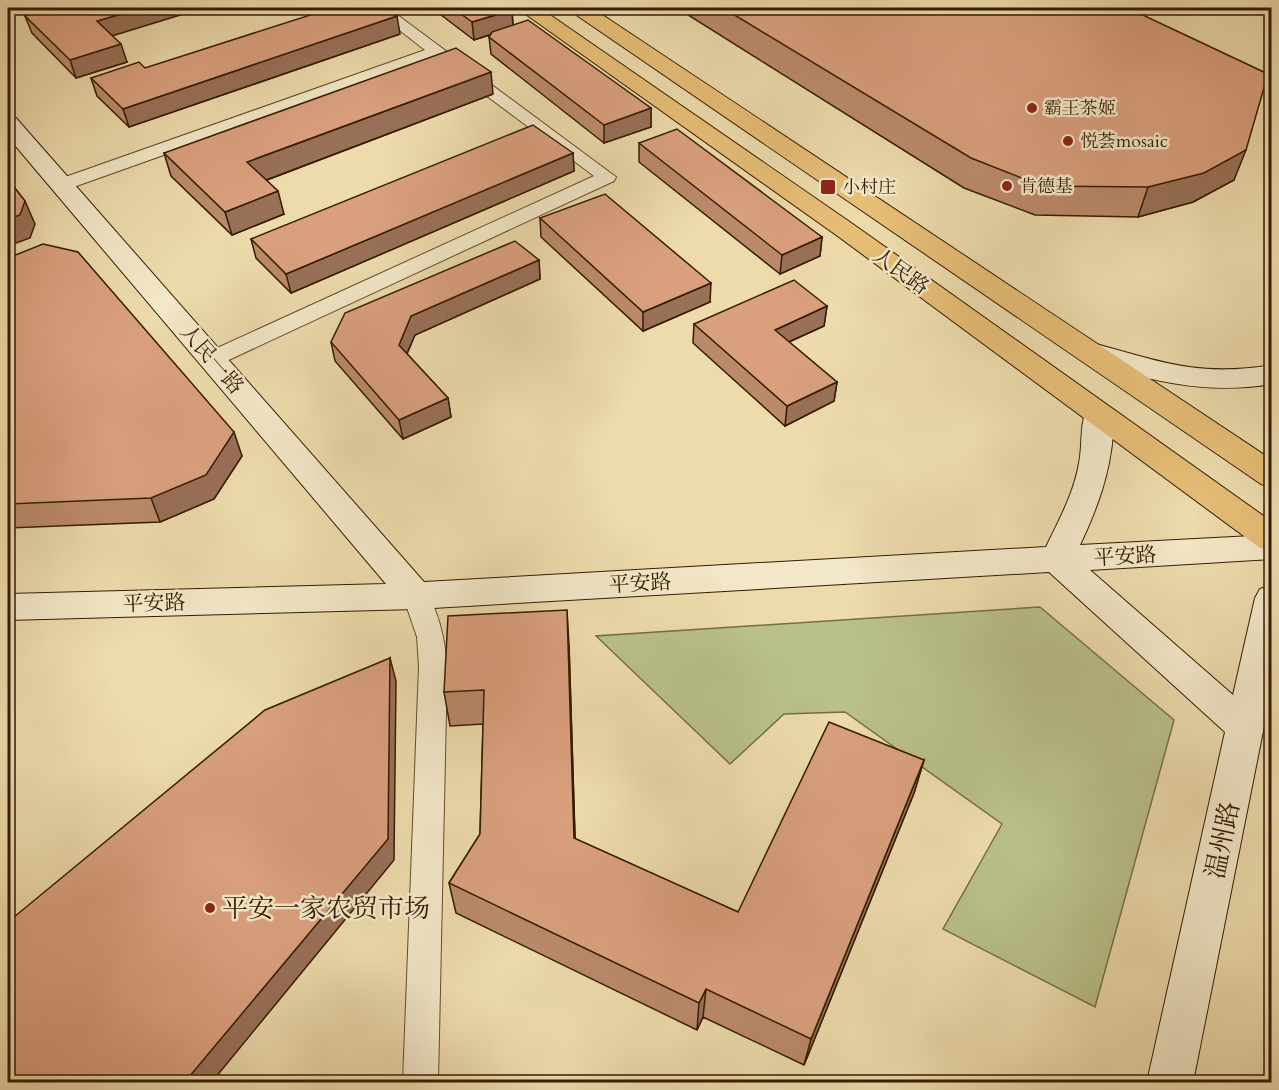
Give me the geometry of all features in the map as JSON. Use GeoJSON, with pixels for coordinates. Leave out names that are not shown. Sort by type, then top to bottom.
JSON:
{"type":"FeatureCollection","features":[{"type":"Feature","properties":{"kind":"main road","name":"人民路"},"geometry":{"type":"LineString","coordinates":[[527,8],[848,232],[1272,539]]}},
{"type":"Feature","properties":{"kind":"main road","name":"人民路"},"geometry":{"type":"LineString","coordinates":[[579,8],[1272,476]]}},
{"type":"Feature","properties":{"kind":"street","name":"人民一路"},"geometry":{"type":"LineString","coordinates":[[8,123],[416,596]]}},
{"type":"Feature","properties":{"kind":"street"},"geometry":{"type":"LineString","coordinates":[[1085,350],[1155,373],[1185,379],[1226,381],[1272,374]]}},
{"type":"Feature","properties":{"kind":"street"},"geometry":{"type":"LineString","coordinates":[[1099,414],[1095,463],[1082,506],[1057,560],[1246,728]]}},
{"type":"Feature","properties":{"kind":"street","name":"平安路"},"geometry":{"type":"LineString","coordinates":[[8,607],[416,596],[1272,547]]}},
{"type":"Feature","properties":{"kind":"street","name":"温州路"},"geometry":{"type":"LineString","coordinates":[[1170,1083],[1272,598]]}},
{"type":"Feature","properties":{"kind":"lane"},"geometry":{"type":"LineString","coordinates":[[212,359],[607,177],[379,8]]}},
{"type":"Feature","properties":{"kind":"lane"},"geometry":{"type":"LineString","coordinates":[[61,185],[439,51]]}},
{"type":"Feature","properties":{"kind":"lane"},"geometry":{"type":"LineString","coordinates":[[416,596],[431,637],[434,666],[421,1083]]}},
{"type":"Feature","properties":{"kind":"green space"},"geometry":{"type":"Polygon","coordinates":[[[1040,607],[1174,720],[1095,1007],[943,929],[1002,824],[845,712],[784,714],[730,764],[596,636],[1040,607]]]}},
{"type":"Feature","properties":{"kind":"building"},"geometry":{"type":"Polygon","coordinates":[[[53,8],[142,8],[97,21],[121,44],[70,60],[25,16],[53,8]]]}},
{"type":"Feature","properties":{"kind":"building"},"geometry":{"type":"Polygon","coordinates":[[[332,8],[384,8],[397,16],[123,109],[91,78],[139,62],[145,68],[332,8]]]}},
{"type":"Feature","properties":{"kind":"building"},"geometry":{"type":"Polygon","coordinates":[[[453,8],[509,8],[512,10],[472,22],[453,8]]]}},
{"type":"Feature","properties":{"kind":"building","name":"悦荟mosaic"},"geometry":{"type":"Polygon","coordinates":[[[723,8],[1128,8],[1268,74],[1246,150],[1204,173],[1148,187],[1042,186],[971,158],[723,8]]]}},
{"type":"Feature","properties":{"kind":"building"},"geometry":{"type":"Polygon","coordinates":[[[528,20],[651,108],[604,125],[489,37],[492,32],[528,20]]]}},
{"type":"Feature","properties":{"kind":"building"},"geometry":{"type":"Polygon","coordinates":[[[456,48],[491,72],[247,162],[278,191],[225,212],[164,153],[456,48]]]}},
{"type":"Feature","properties":{"kind":"building"},"geometry":{"type":"Polygon","coordinates":[[[533,125],[573,153],[286,274],[251,239],[533,125]]]}},
{"type":"Feature","properties":{"kind":"building"},"geometry":{"type":"Polygon","coordinates":[[[677,129],[822,237],[782,255],[639,143],[677,129]]]}},
{"type":"Feature","properties":{"kind":"building"},"geometry":{"type":"Polygon","coordinates":[[[8,179],[25,201],[20,215],[8,219],[8,179]]]}},
{"type":"Feature","properties":{"kind":"building"},"geometry":{"type":"Polygon","coordinates":[[[605,194],[711,283],[643,312],[540,218],[605,194]]]}},
{"type":"Feature","properties":{"kind":"building"},"geometry":{"type":"Polygon","coordinates":[[[515,241],[539,260],[411,316],[399,345],[448,398],[399,420],[331,342],[345,313],[515,241]]]}},
{"type":"Feature","properties":{"kind":"building"},"geometry":{"type":"Polygon","coordinates":[[[43,244],[78,252],[234,432],[206,475],[151,498],[8,504],[8,258],[43,244]]]}},
{"type":"Feature","properties":{"kind":"building"},"geometry":{"type":"Polygon","coordinates":[[[794,280],[827,306],[775,330],[837,382],[787,406],[694,324],[794,280]]]}},
{"type":"Feature","properties":{"kind":"building"},"geometry":{"type":"Polygon","coordinates":[[[567,610],[574,838],[738,912],[829,722],[924,760],[811,1039],[706,989],[699,1003],[449,883],[480,834],[484,690],[444,692],[448,616],[567,610]]]}},
{"type":"Feature","properties":{"kind":"building","name":"平安一家农贸市场"},"geometry":{"type":"Polygon","coordinates":[[[390,658],[388,839],[184,1083],[8,1083],[8,922],[265,710],[390,658]]]}},
{"type":"Feature","properties":{"kind":"place","name":"霸王茶姬"},"geometry":{"type":"Point","coordinates":[1032,108]}},
{"type":"Feature","properties":{"kind":"place","name":"悦荟mosaic"},"geometry":{"type":"Point","coordinates":[1068,141]}},
{"type":"Feature","properties":{"kind":"place","name":"肯德基"},"geometry":{"type":"Point","coordinates":[1007,186]}},
{"type":"Feature","properties":{"kind":"place","name":"小村庄"},"geometry":{"type":"Point","coordinates":[828,187]}},
{"type":"Feature","properties":{"kind":"place","name":"平安一家农贸市场"},"geometry":{"type":"Point","coordinates":[210,908]}}]}
